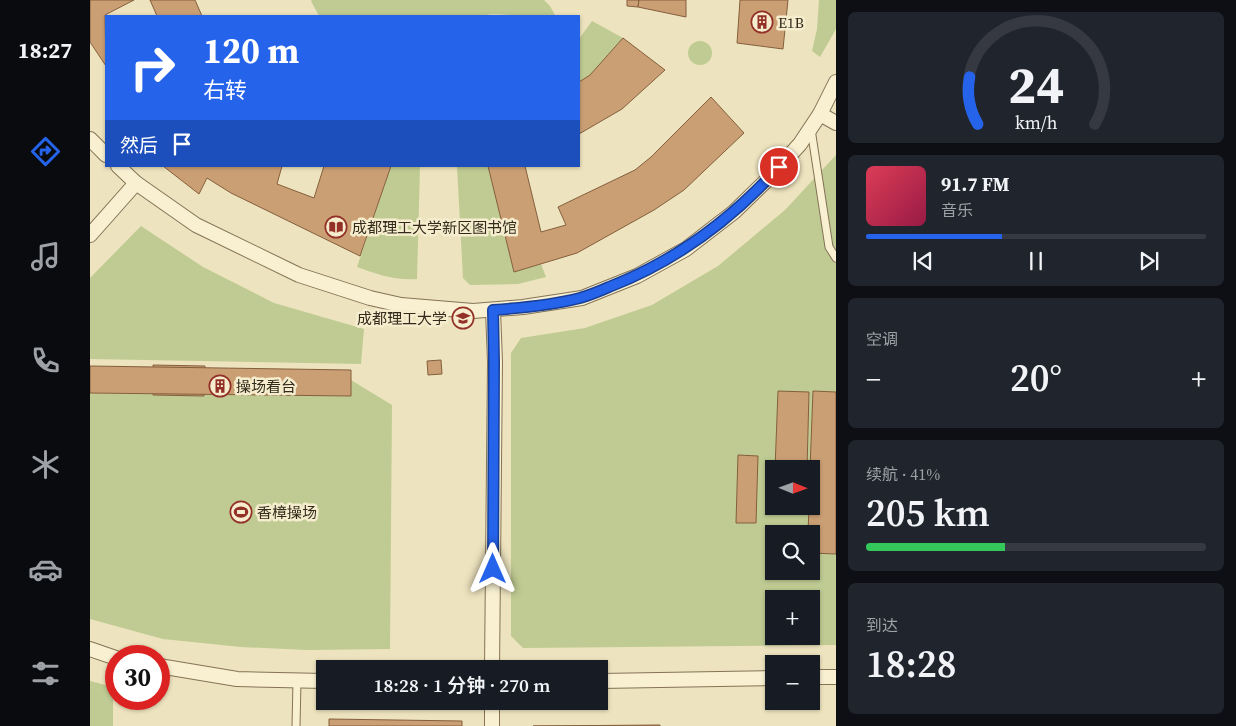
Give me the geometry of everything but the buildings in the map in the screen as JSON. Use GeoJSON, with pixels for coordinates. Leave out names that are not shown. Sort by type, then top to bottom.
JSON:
{"type":"FeatureCollection","features":[{"type":"Feature","properties":{"kind":"street"},"geometry":{"type":"LineString","coordinates":[[119,167],[136,183],[196,225],[299,275],[370,298],[401,305],[473,311],[523,307],[582,298],[637,276],[686,249],[734,212],[800,144],[820,114],[836,82]]}},
{"type":"Feature","properties":{"kind":"street"},"geometry":{"type":"LineString","coordinates":[[820,114],[836,123]]}},
{"type":"Feature","properties":{"kind":"street"},"geometry":{"type":"LineString","coordinates":[[90,139],[105,155]]}},
{"type":"Feature","properties":{"kind":"street"},"geometry":{"type":"LineString","coordinates":[[90,235],[136,183]]}},
{"type":"Feature","properties":{"kind":"street"},"geometry":{"type":"LineString","coordinates":[[492,660],[493,310]]}},
{"type":"Feature","properties":{"kind":"street"},"geometry":{"type":"LineString","coordinates":[[90,649],[105,654]]}},
{"type":"Feature","properties":{"kind":"street"},"geometry":{"type":"LineString","coordinates":[[170,668],[237,679],[316,682]]}},
{"type":"Feature","properties":{"kind":"street"},"geometry":{"type":"LineString","coordinates":[[820,678],[836,677]]}},
{"type":"Feature","properties":{"kind":"street"},"geometry":{"type":"LineString","coordinates":[[608,681],[765,678]]}},
{"type":"Feature","properties":{"kind":"street"},"geometry":{"type":"LineString","coordinates":[[492,710],[492,726]]}},
{"type":"Feature","properties":{"kind":"lane"},"geometry":{"type":"LineString","coordinates":[[811,129],[829,247],[836,258]]}},
{"type":"Feature","properties":{"kind":"lane"},"geometry":{"type":"LineString","coordinates":[[296,726],[297,681]]}},
{"type":"Feature","properties":{"kind":"green space"},"geometry":{"type":"Polygon","coordinates":[[[544,0],[555,15],[318,15],[311,1],[544,0]]]}},
{"type":"Feature","properties":{"kind":"green space"},"geometry":{"type":"Polygon","coordinates":[[[819,0],[836,0],[836,29],[820,57],[812,51],[817,29],[819,0]]]}},
{"type":"Feature","properties":{"kind":"green space"},"geometry":{"type":"Polygon","coordinates":[[[592,21],[623,38],[590,75],[580,81],[580,38],[592,21]]]}},
{"type":"Feature","properties":{"kind":"green space"},"geometry":{"type":"Polygon","coordinates":[[[700,41],[705,42],[711,48],[711,58],[705,64],[700,65],[695,64],[689,58],[688,53],[689,48],[695,42],[700,41]]]}},
{"type":"Feature","properties":{"kind":"green space"},"geometry":{"type":"Polygon","coordinates":[[[836,155],[836,645],[523,648],[511,636],[511,353],[521,338],[585,328],[652,305],[718,266],[785,210],[836,155]]]}},
{"type":"Feature","properties":{"kind":"green space"},"geometry":{"type":"Polygon","coordinates":[[[391,167],[420,167],[417,279],[394,278],[357,267],[391,167]]]}},
{"type":"Feature","properties":{"kind":"green space"},"geometry":{"type":"Polygon","coordinates":[[[457,167],[488,167],[514,271],[541,264],[546,277],[518,284],[470,285],[463,278],[457,167]]]}},
{"type":"Feature","properties":{"kind":"green space"},"geometry":{"type":"Polygon","coordinates":[[[141,226],[203,267],[274,303],[364,329],[361,364],[90,359],[90,278],[141,226]]]}},
{"type":"Feature","properties":{"kind":"green space","name":"香樟操场"},"geometry":{"type":"Polygon","coordinates":[[[351,380],[392,405],[390,649],[307,650],[241,647],[163,639],[90,619],[90,393],[350,396],[351,380]]]}},
{"type":"Feature","properties":{"kind":"green space"},"geometry":{"type":"Polygon","coordinates":[[[90,681],[105,685],[105,710],[113,710],[113,726],[90,726],[90,681]]]}},
{"type":"Feature","properties":{"kind":"place","name":"E1B"},"geometry":{"type":"Point","coordinates":[762,22]}},
{"type":"Feature","properties":{"kind":"place","name":"成都理工大学新区图书馆"},"geometry":{"type":"Point","coordinates":[336,227]}},
{"type":"Feature","properties":{"kind":"place","name":"成都理工大学"},"geometry":{"type":"Point","coordinates":[463,318]}},
{"type":"Feature","properties":{"kind":"place","name":"操场看台"},"geometry":{"type":"Point","coordinates":[220,386]}},
{"type":"Feature","properties":{"kind":"place","name":"香樟操场"},"geometry":{"type":"Point","coordinates":[241,512]}},
{"type":"Feature","properties":{"kind":"route"},"geometry":{"type":"LineString","coordinates":[[493,569],[493,310],[582,298],[637,276],[686,249],[734,212],[779,167]]}}]}
